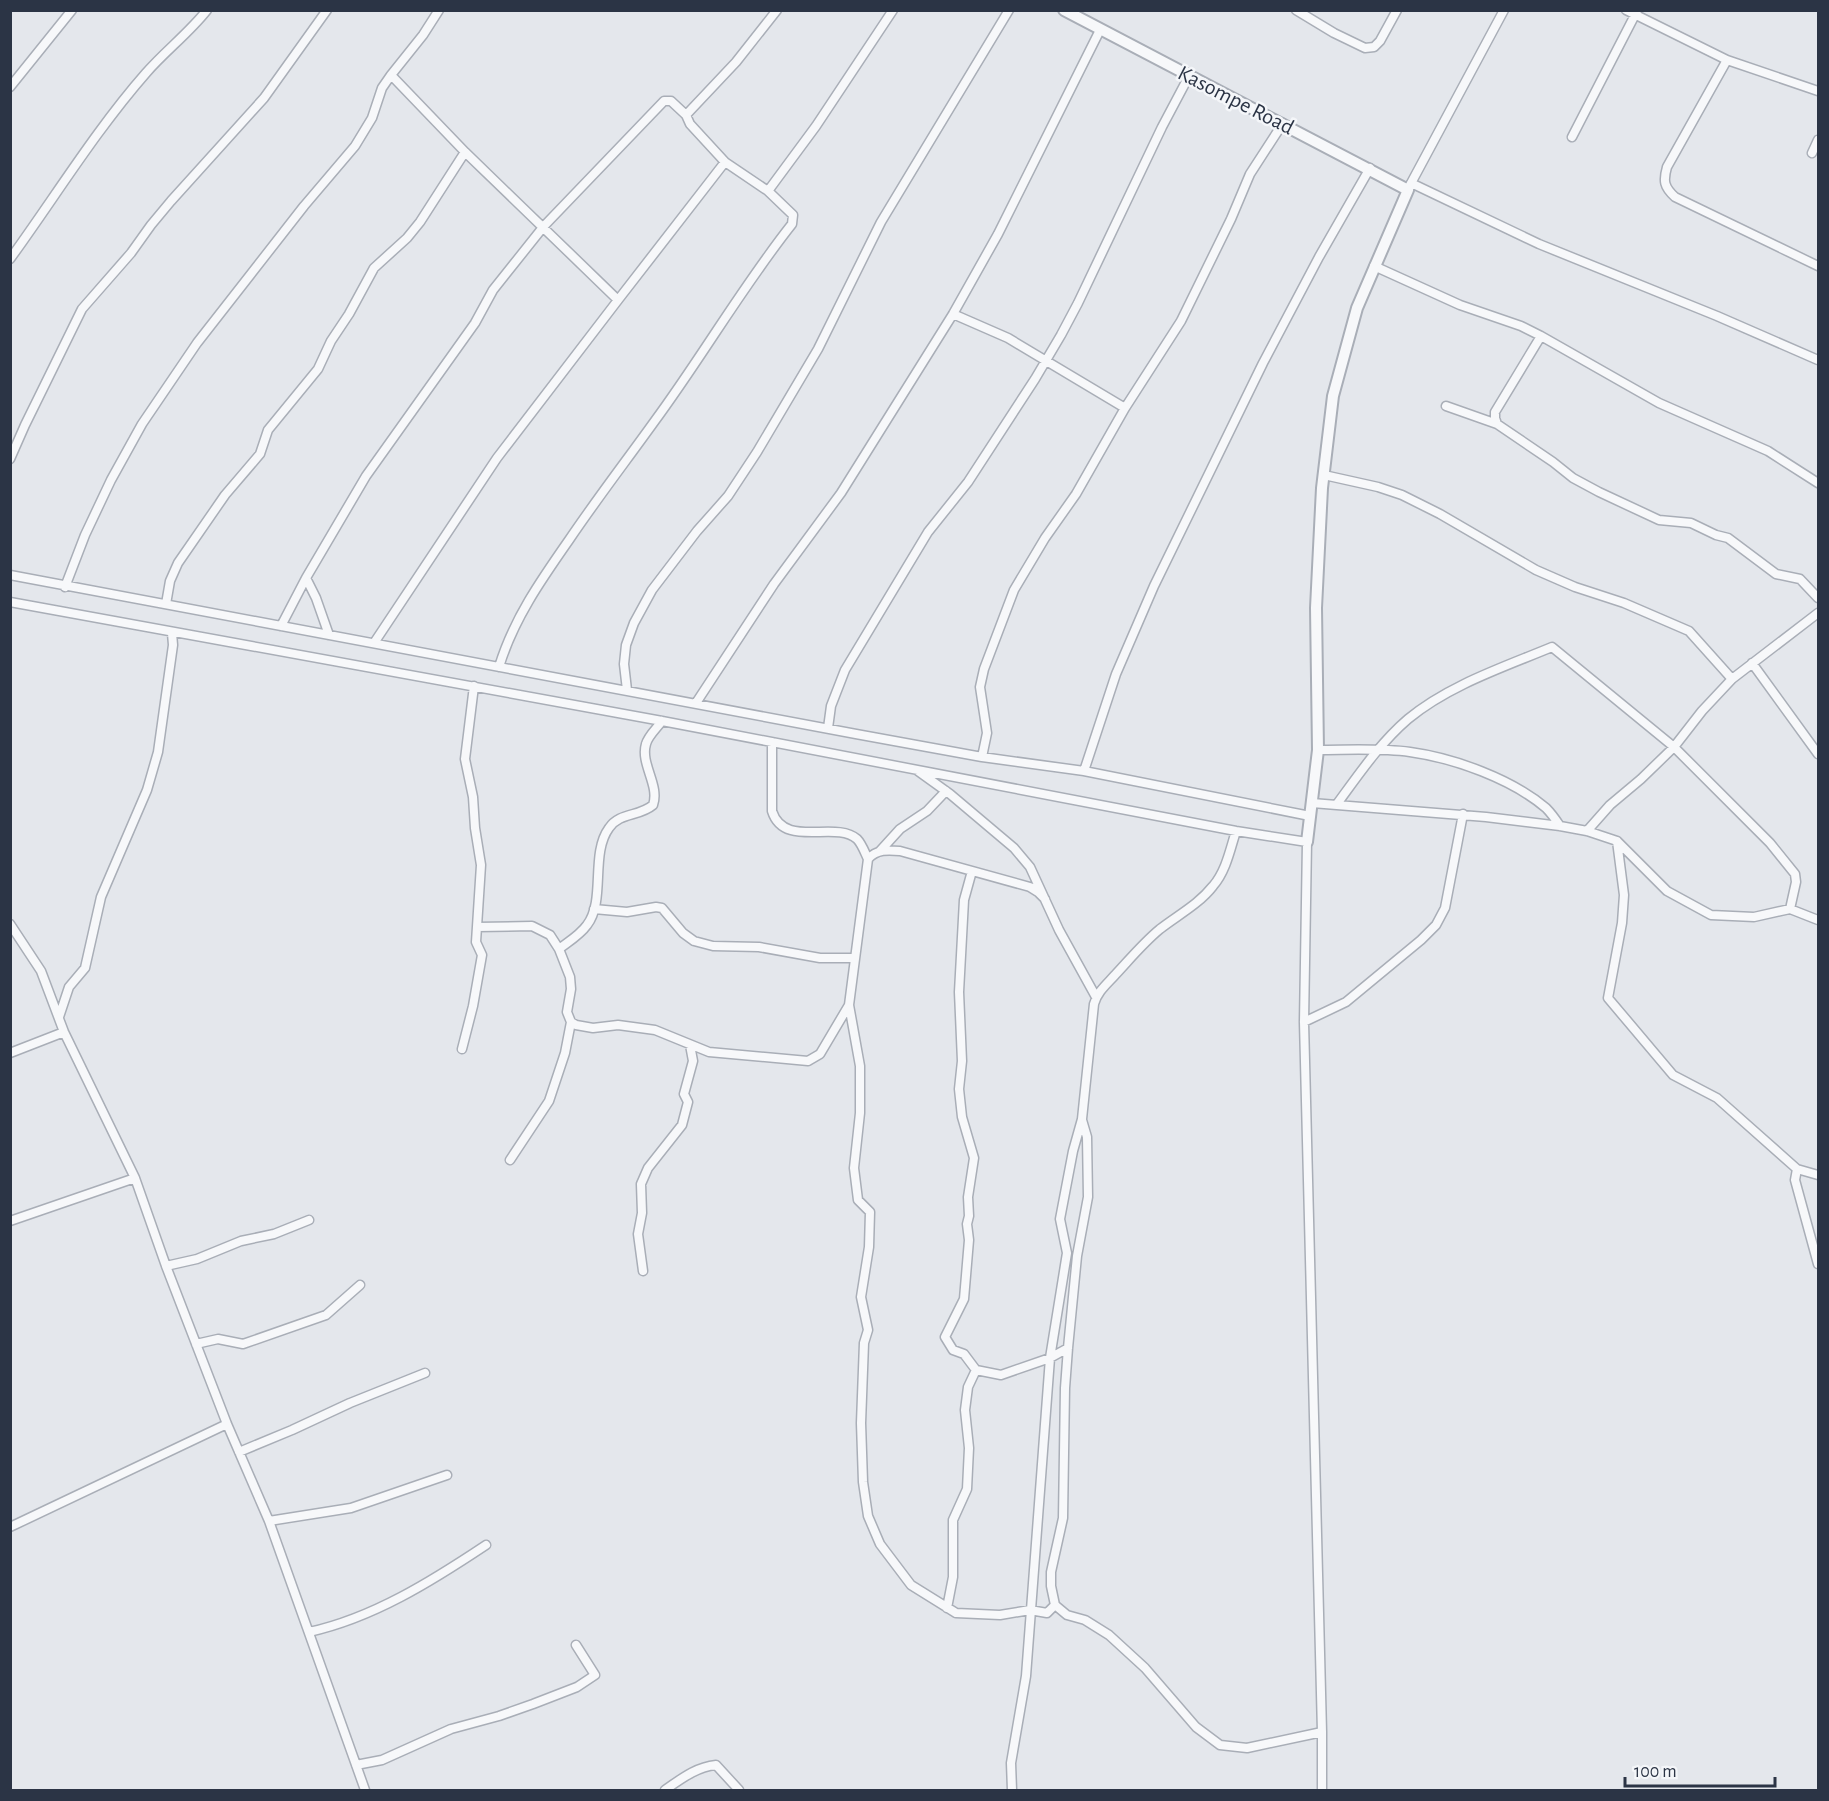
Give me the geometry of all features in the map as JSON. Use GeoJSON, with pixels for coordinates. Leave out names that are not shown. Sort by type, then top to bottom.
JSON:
{"type":"FeatureCollection","features":[{"type":"Feature","properties":{"kind":"street"},"geometry":{"type":"LineString","coordinates":[[10,87],[72,10]]}},
{"type":"Feature","properties":{"kind":"street"},"geometry":{"type":"LineString","coordinates":[[10,259],[123,101],[147,72],[207,10]]}},
{"type":"Feature","properties":{"kind":"street"},"geometry":{"type":"LineString","coordinates":[[10,459],[82,309],[125,261],[171,201],[264,98],[327,10]]}},
{"type":"Feature","properties":{"kind":"street"},"geometry":{"type":"LineString","coordinates":[[65,587],[85,535],[111,480],[142,424],[196,343],[304,206],[355,146],[372,117],[382,88],[423,35],[439,10]]}},
{"type":"Feature","properties":{"kind":"street"},"geometry":{"type":"LineString","coordinates":[[686,115],[736,62],[777,10]]}},
{"type":"Feature","properties":{"kind":"street"},"geometry":{"type":"LineString","coordinates":[[768,191],[816,126],[893,10]]}},
{"type":"Feature","properties":{"kind":"street"},"geometry":{"type":"LineString","coordinates":[[627,690],[624,664],[626,645],[634,623],[652,590],[672,562],[728,496],[746,470],[818,349],[881,222],[1009,10]]}},
{"type":"Feature","properties":{"kind":"street","name":"Kasompe Road"},"geometry":{"type":"LineString","coordinates":[[1064,10],[1189,76],[1410,186]]}},
{"type":"Feature","properties":{"kind":"street"},"geometry":{"type":"LineString","coordinates":[[1296,10],[1334,33],[1365,48],[1374,47],[1380,41],[1397,10]]}},
{"type":"Feature","properties":{"kind":"street"},"geometry":{"type":"LineString","coordinates":[[1322,1791],[1304,1022],[1307,842],[1318,750],[1316,608],[1324,475],[1333,396],[1357,308],[1410,186],[1504,10]]}},
{"type":"Feature","properties":{"kind":"street"},"geometry":{"type":"LineString","coordinates":[[1572,137],[1633,12],[1726,60],[1818,91]]}},
{"type":"Feature","properties":{"kind":"street"},"geometry":{"type":"LineString","coordinates":[[696,703],[774,584],[841,493],[952,314],[1003,225],[1101,30]]}},
{"type":"Feature","properties":{"kind":"street"},"geometry":{"type":"LineString","coordinates":[[1726,60],[1667,167],[1663,180],[1667,191],[1675,197],[1818,266]]}},
{"type":"Feature","properties":{"kind":"street"},"geometry":{"type":"LineString","coordinates":[[391,75],[465,152],[618,300]]}},
{"type":"Feature","properties":{"kind":"street"},"geometry":{"type":"LineString","coordinates":[[828,728],[831,706],[845,670],[928,532],[968,483],[1047,360],[1078,303],[1158,135],[1189,76]]}},
{"type":"Feature","properties":{"kind":"street"},"geometry":{"type":"LineString","coordinates":[[281,626],[306,578],[366,476],[475,323],[493,290],[544,226],[664,101],[671,101],[686,115],[690,124],[725,162],[768,191],[793,215],[792,224],[752,278],[656,421],[599,496],[544,575],[515,625],[499,667]]}},
{"type":"Feature","properties":{"kind":"street"},"geometry":{"type":"LineString","coordinates":[[982,757],[987,733],[980,687],[984,669],[1014,590],[1045,538],[1076,494],[1125,408],[1181,321],[1231,219],[1250,174],[1283,123]]}},
{"type":"Feature","properties":{"kind":"street"},"geometry":{"type":"LineString","coordinates":[[1812,153],[1818,140]]}},
{"type":"Feature","properties":{"kind":"street"},"geometry":{"type":"LineString","coordinates":[[166,604],[170,581],[178,563],[225,495],[260,454],[268,430],[318,369],[330,341],[349,314],[374,268],[407,238],[420,222],[465,152]]}},
{"type":"Feature","properties":{"kind":"street"},"geometry":{"type":"LineString","coordinates":[[374,643],[497,458],[725,162]]}},
{"type":"Feature","properties":{"kind":"street"},"geometry":{"type":"LineString","coordinates":[[1084,771],[1116,674],[1150,595],[1263,363],[1319,257],[1370,168]]}},
{"type":"Feature","properties":{"kind":"street"},"geometry":{"type":"LineString","coordinates":[[1410,186],[1539,243],[1818,360]]}},
{"type":"Feature","properties":{"kind":"street"},"geometry":{"type":"LineString","coordinates":[[1374,266],[1460,305],[1521,326],[1659,404],[1768,451],[1818,483]]}},
{"type":"Feature","properties":{"kind":"street"},"geometry":{"type":"LineString","coordinates":[[952,314],[1008,338],[1125,408]]}},
{"type":"Feature","properties":{"kind":"street"},"geometry":{"type":"LineString","coordinates":[[1497,424],[1495,412],[1541,336]]}},
{"type":"Feature","properties":{"kind":"street"},"geometry":{"type":"LineString","coordinates":[[1446,406],[1497,424],[1573,478],[1599,492],[1659,520],[1691,524],[1728,538],[1776,574],[1800,579],[1818,598]]}},
{"type":"Feature","properties":{"kind":"street"},"geometry":{"type":"LineString","coordinates":[[1324,475],[1402,495],[1440,514],[1536,570],[1575,587],[1624,603],[1689,631],[1732,679]]}},
{"type":"Feature","properties":{"kind":"street"},"geometry":{"type":"LineString","coordinates":[[10,575],[982,757],[1084,771],[1310,816]]}},
{"type":"Feature","properties":{"kind":"street"},"geometry":{"type":"LineString","coordinates":[[306,578],[329,635]]}},
{"type":"Feature","properties":{"kind":"street"},"geometry":{"type":"LineString","coordinates":[[10,602],[662,721],[1236,831],[1307,842]]}},
{"type":"Feature","properties":{"kind":"street"},"geometry":{"type":"LineString","coordinates":[[1587,831],[1610,805],[1674,747],[1702,711],[1732,679],[1818,613]]}},
{"type":"Feature","properties":{"kind":"street"},"geometry":{"type":"LineString","coordinates":[[59,1018],[69,987],[85,968],[101,897],[147,790],[158,752],[173,645],[172,633]]}},
{"type":"Feature","properties":{"kind":"street"},"geometry":{"type":"LineString","coordinates":[[1337,804],[1377,751],[1407,720],[1425,706],[1485,675],[1552,647],[1674,747],[1770,843],[1792,869],[1796,882],[1790,909]]}},
{"type":"Feature","properties":{"kind":"street"},"geometry":{"type":"LineString","coordinates":[[1752,663],[1818,754]]}},
{"type":"Feature","properties":{"kind":"street"},"geometry":{"type":"LineString","coordinates":[[462,1049],[473,1006],[482,955],[476,942],[481,865],[473,797],[465,759],[474,686]]}},
{"type":"Feature","properties":{"kind":"street"},"geometry":{"type":"LineString","coordinates":[[559,949],[587,925],[593,914],[602,845],[610,825],[624,816],[642,812],[653,805],[655,789],[645,745],[662,721]]}},
{"type":"Feature","properties":{"kind":"street"},"geometry":{"type":"LineString","coordinates":[[772,742],[772,811],[778,822],[806,833],[831,831],[854,837],[868,859],[849,1005],[860,1066],[860,1113],[854,1168],[858,1200],[870,1212],[869,1247],[861,1297],[868,1330],[864,1343],[861,1423],[863,1482],[868,1516],[880,1544],[911,1585],[956,1613],[1000,1616],[1030,1610],[1047,1613],[1055,1605]]}},
{"type":"Feature","properties":{"kind":"street"},"geometry":{"type":"LineString","coordinates":[[1318,750],[1410,752],[1443,758],[1487,774],[1526,793],[1547,809],[1560,825]]}},
{"type":"Feature","properties":{"kind":"street"},"geometry":{"type":"LineString","coordinates":[[916,769],[1014,848],[1030,867],[1059,930],[1096,997]]}},
{"type":"Feature","properties":{"kind":"street"},"geometry":{"type":"LineString","coordinates":[[868,859],[880,851],[900,829],[927,811],[946,791]]}},
{"type":"Feature","properties":{"kind":"street"},"geometry":{"type":"LineString","coordinates":[[1312,803],[1462,814],[1560,825],[1587,831],[1617,841],[1667,891],[1711,915],[1754,917],[1790,909],[1818,920]]}},
{"type":"Feature","properties":{"kind":"street"},"geometry":{"type":"LineString","coordinates":[[1304,1022],[1346,1002],[1422,940],[1436,924],[1445,908],[1462,814]]}},
{"type":"Feature","properties":{"kind":"street"},"geometry":{"type":"LineString","coordinates":[[1012,1791],[1011,1762],[1026,1676],[1050,1358],[1067,1253],[1060,1219],[1073,1151],[1082,1119],[1096,997],[1151,936],[1197,902],[1215,884],[1222,874],[1236,831]]}},
{"type":"Feature","properties":{"kind":"street"},"geometry":{"type":"LineString","coordinates":[[1617,841],[1624,895],[1622,923],[1608,998],[1673,1075],[1718,1098],[1797,1169],[1818,1175]]}},
{"type":"Feature","properties":{"kind":"street"},"geometry":{"type":"LineString","coordinates":[[880,851],[900,851],[1030,887],[1045,899]]}},
{"type":"Feature","properties":{"kind":"street"},"geometry":{"type":"LineString","coordinates":[[972,871],[964,900],[959,992],[962,1060],[959,1089],[962,1117],[974,1158],[968,1197],[969,1216],[966,1224],[969,1240],[964,1299],[945,1337],[953,1350],[964,1354],[976,1370],[1000,1375],[1050,1358],[1068,1348]]}},
{"type":"Feature","properties":{"kind":"street"},"geometry":{"type":"LineString","coordinates":[[594,909],[627,912],[662,908],[683,933],[694,940],[713,946],[759,947],[839,960],[854,958]]}},
{"type":"Feature","properties":{"kind":"street"},"geometry":{"type":"LineString","coordinates":[[10,924],[41,970],[64,1032],[135,1178],[227,1424],[269,1521],[365,1791]]}},
{"type":"Feature","properties":{"kind":"street"},"geometry":{"type":"LineString","coordinates":[[477,927],[532,926],[550,935],[559,949],[570,977],[571,989],[567,1012],[571,1022],[565,1053],[549,1101],[510,1160]]}},
{"type":"Feature","properties":{"kind":"street"},"geometry":{"type":"LineString","coordinates":[[571,1022],[592,1028],[618,1025],[656,1030],[709,1052],[808,1061],[820,1054],[849,1005]]}},
{"type":"Feature","properties":{"kind":"street"},"geometry":{"type":"LineString","coordinates":[[10,1053],[64,1032]]}},
{"type":"Feature","properties":{"kind":"street"},"geometry":{"type":"LineString","coordinates":[[643,1271],[638,1234],[642,1213],[641,1184],[648,1168],[682,1125],[688,1102],[684,1095],[693,1061],[690,1045]]}},
{"type":"Feature","properties":{"kind":"street"},"geometry":{"type":"LineString","coordinates":[[1082,1119],[1087,1137],[1088,1197],[1077,1256],[1068,1348],[1065,1388],[1063,1518],[1051,1572],[1055,1605],[1067,1615],[1085,1620],[1109,1635],[1145,1668],[1196,1727],[1220,1745],[1247,1748],[1322,1732]]}},
{"type":"Feature","properties":{"kind":"street"},"geometry":{"type":"LineString","coordinates":[[1797,1169],[1795,1180],[1818,1264]]}},
{"type":"Feature","properties":{"kind":"street"},"geometry":{"type":"LineString","coordinates":[[10,1221],[135,1178]]}},
{"type":"Feature","properties":{"kind":"street"},"geometry":{"type":"LineString","coordinates":[[166,1266],[198,1259],[241,1241],[274,1234],[309,1220]]}},
{"type":"Feature","properties":{"kind":"street"},"geometry":{"type":"LineString","coordinates":[[196,1344],[218,1339],[243,1344],[326,1315],[360,1285]]}},
{"type":"Feature","properties":{"kind":"street"},"geometry":{"type":"LineString","coordinates":[[947,1608],[953,1577],[953,1520],[967,1489],[969,1448],[965,1410],[968,1387],[976,1370]]}},
{"type":"Feature","properties":{"kind":"street"},"geometry":{"type":"LineString","coordinates":[[239,1452],[425,1373]]}},
{"type":"Feature","properties":{"kind":"street"},"geometry":{"type":"LineString","coordinates":[[10,1527],[227,1424]]}},
{"type":"Feature","properties":{"kind":"street"},"geometry":{"type":"LineString","coordinates":[[269,1521],[351,1508],[447,1475]]}},
{"type":"Feature","properties":{"kind":"street"},"geometry":{"type":"LineString","coordinates":[[309,1632],[328,1628],[401,1596],[486,1545]]}},
{"type":"Feature","properties":{"kind":"street"},"geometry":{"type":"LineString","coordinates":[[356,1764],[382,1760],[451,1729],[499,1716],[577,1687],[596,1675],[576,1645]]}},
{"type":"Feature","properties":{"kind":"street"},"geometry":{"type":"LineString","coordinates":[[665,1791],[688,1774],[707,1766],[717,1765],[739,1791]]}}]}
